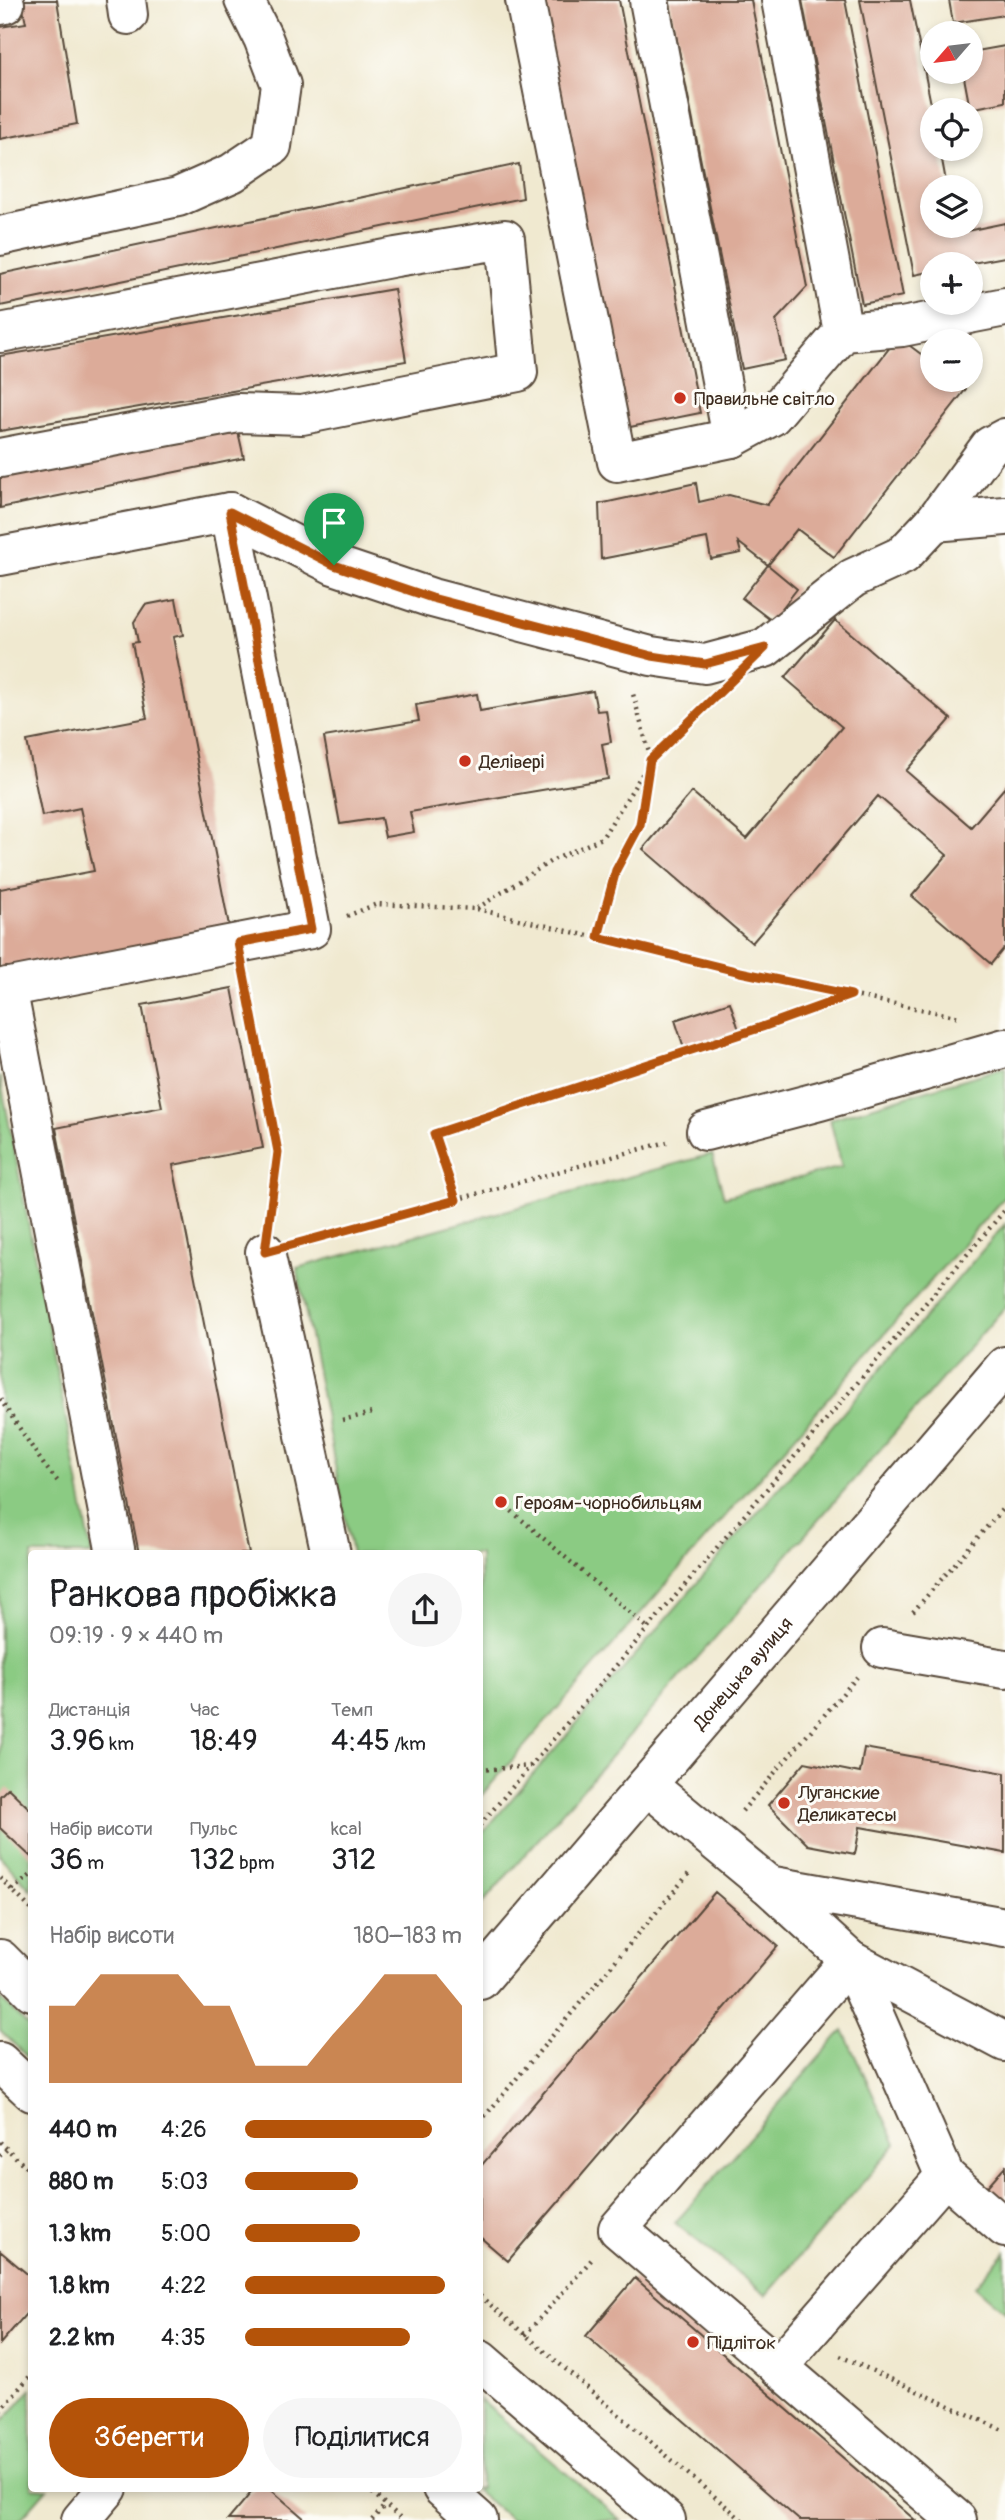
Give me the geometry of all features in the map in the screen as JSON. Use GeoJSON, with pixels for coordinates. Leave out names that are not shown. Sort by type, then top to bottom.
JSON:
{"type":"FeatureCollection","features":[{"type":"Feature","properties":{"kind":"street"},"geometry":{"type":"LineString","coordinates":[[0,236],[178,197],[232,173],[272,146],[281,85],[263,38],[244,0]]}},
{"type":"Feature","properties":{"kind":"street"},"geometry":{"type":"LineString","coordinates":[[525,0],[617,462],[732,438],[772,416],[843,332],[901,327],[1005,307]]}},
{"type":"Feature","properties":{"kind":"street"},"geometry":{"type":"LineString","coordinates":[[649,0],[732,438]]}},
{"type":"Feature","properties":{"kind":"street"},"geometry":{"type":"LineString","coordinates":[[781,0],[843,332]]}},
{"type":"Feature","properties":{"kind":"street"},"geometry":{"type":"LineString","coordinates":[[0,333],[396,257],[505,239],[518,372],[302,415],[238,413],[0,458]]}},
{"type":"Feature","properties":{"kind":"street"},"geometry":{"type":"LineString","coordinates":[[0,556],[230,512],[334,565],[432,598],[652,656],[705,664],[765,648],[853,578],[904,555],[934,522],[990,446],[1005,438]]}},
{"type":"Feature","properties":{"kind":"street"},"geometry":{"type":"LineString","coordinates":[[113,1538],[4,988],[311,929],[230,512]]}},
{"type":"Feature","properties":{"kind":"street"},"geometry":{"type":"LineString","coordinates":[[934,522],[1005,516]]}},
{"type":"Feature","properties":{"kind":"street"},"geometry":{"type":"LineString","coordinates":[[706,1131],[1005,1048]]}},
{"type":"Feature","properties":{"kind":"street"},"geometry":{"type":"LineString","coordinates":[[265,1252],[330,1550]]}},
{"type":"Feature","properties":{"kind":"street","name":"Донецька вулиця"},"geometry":{"type":"LineString","coordinates":[[483,1968],[647,1785],[1005,1366]]}},
{"type":"Feature","properties":{"kind":"street"},"geometry":{"type":"LineString","coordinates":[[882,1648],[1005,1669]]}},
{"type":"Feature","properties":{"kind":"street"},"geometry":{"type":"LineString","coordinates":[[647,1785],[768,1885],[850,1960],[1005,2042]]}},
{"type":"Feature","properties":{"kind":"street"},"geometry":{"type":"LineString","coordinates":[[768,1885],[1005,1927]]}},
{"type":"Feature","properties":{"kind":"street"},"geometry":{"type":"LineString","coordinates":[[0,1959],[28,1987]]}},
{"type":"Feature","properties":{"kind":"street"},"geometry":{"type":"LineString","coordinates":[[850,1960],[945,2176],[1005,2228]]}},
{"type":"Feature","properties":{"kind":"street"},"geometry":{"type":"LineString","coordinates":[[850,1960],[618,2229],[957,2520]]}},
{"type":"Feature","properties":{"kind":"street"},"geometry":{"type":"LineString","coordinates":[[0,2062],[28,2088]]}},
{"type":"Feature","properties":{"kind":"street"},"geometry":{"type":"LineString","coordinates":[[778,2367],[945,2176]]}},
{"type":"Feature","properties":{"kind":"street"},"geometry":{"type":"LineString","coordinates":[[483,2363],[666,2520]]}},
{"type":"Feature","properties":{"kind":"street"},"geometry":{"type":"LineString","coordinates":[[81,2520],[105,2492]]}},
{"type":"Feature","properties":{"kind":"street"},"geometry":{"type":"LineString","coordinates":[[446,2492],[478,2520]]}},
{"type":"Feature","properties":{"kind":"path"},"geometry":{"type":"LineString","coordinates":[[598,937],[616,870],[640,825],[650,760],[622,648]]}},
{"type":"Feature","properties":{"kind":"path"},"geometry":{"type":"LineString","coordinates":[[476,909],[551,861],[602,838],[650,760],[708,704]]}},
{"type":"Feature","properties":{"kind":"path"},"geometry":{"type":"LineString","coordinates":[[311,929],[377,904],[476,909],[740,972],[967,1018]]}},
{"type":"Feature","properties":{"kind":"path"},"geometry":{"type":"LineString","coordinates":[[238,943],[278,1152],[265,1252],[706,1131]]}},
{"type":"Feature","properties":{"kind":"path"},"geometry":{"type":"LineString","coordinates":[[456,1200],[434,1134],[762,1027],[851,995]]}},
{"type":"Feature","properties":{"kind":"path"},"geometry":{"type":"LineString","coordinates":[[483,1821],[1005,1210]]}},
{"type":"Feature","properties":{"kind":"path"},"geometry":{"type":"LineString","coordinates":[[0,1399],[44,1465],[113,1538]]}},
{"type":"Feature","properties":{"kind":"path"},"geometry":{"type":"LineString","coordinates":[[501,1502],[648,1628]]}},
{"type":"Feature","properties":{"kind":"path"},"geometry":{"type":"LineString","coordinates":[[483,2118],[715,1842],[1005,1506]]}},
{"type":"Feature","properties":{"kind":"path"},"geometry":{"type":"LineString","coordinates":[[483,1770],[530,1766]]}},
{"type":"Feature","properties":{"kind":"path"},"geometry":{"type":"LineString","coordinates":[[12,1890],[28,1877]]}},
{"type":"Feature","properties":{"kind":"path"},"geometry":{"type":"LineString","coordinates":[[0,1878],[28,1906]]}},
{"type":"Feature","properties":{"kind":"path"},"geometry":{"type":"LineString","coordinates":[[0,2142],[28,2169]]}},
{"type":"Feature","properties":{"kind":"path"},"geometry":{"type":"LineString","coordinates":[[0,2156],[7,2149]]}},
{"type":"Feature","properties":{"kind":"path"},"geometry":{"type":"LineString","coordinates":[[525,2335],[618,2229]]}},
{"type":"Feature","properties":{"kind":"path"},"geometry":{"type":"LineString","coordinates":[[483,2298],[742,2520]]}},
{"type":"Feature","properties":{"kind":"path"},"geometry":{"type":"LineString","coordinates":[[0,2410],[28,2378]]}},
{"type":"Feature","properties":{"kind":"path"},"geometry":{"type":"LineString","coordinates":[[372,2492],[403,2520]]}},
{"type":"Feature","properties":{"kind":"path"},"geometry":{"type":"LineString","coordinates":[[372,2520],[385,2504]]}},
{"type":"Feature","properties":{"kind":"green space"},"geometry":{"type":"Polygon","coordinates":[[[1005,1067],[1005,1196],[483,1794],[483,1550],[351,1550],[297,1268],[712,1154],[724,1197],[842,1167],[830,1119],[1005,1067]]]}},
{"type":"Feature","properties":{"kind":"green space"},"geometry":{"type":"Polygon","coordinates":[[[0,1076],[91,1550],[28,1550],[28,1887],[0,1856],[0,1076]]]}},
{"type":"Feature","properties":{"kind":"green space"},"geometry":{"type":"Polygon","coordinates":[[[1005,1224],[1005,1307],[483,1903],[483,1833],[1005,1224]]]}},
{"type":"Feature","properties":{"kind":"green space"},"geometry":{"type":"Polygon","coordinates":[[[0,1998],[28,2026],[28,2058],[0,2030],[0,1998]]]}},
{"type":"Feature","properties":{"kind":"green space"},"geometry":{"type":"Polygon","coordinates":[[[843,2030],[896,2144],[766,2295],[675,2223],[843,2030]]]}},
{"type":"Feature","properties":{"kind":"green space"},"geometry":{"type":"Polygon","coordinates":[[[1005,2252],[1005,2312],[975,2286],[1005,2252]]]}},
{"type":"Feature","properties":{"kind":"green space"},"geometry":{"type":"Polygon","coordinates":[[[28,2392],[28,2492],[44,2492],[20,2520],[0,2520],[0,2425],[28,2392]]]}},
{"type":"Feature","properties":{"kind":"green space"},"geometry":{"type":"Polygon","coordinates":[[[483,2402],[621,2520],[511,2520],[478,2492],[483,2492],[483,2402]]]}},
{"type":"Feature","properties":{"kind":"building"},"geometry":{"type":"Polygon","coordinates":[[[21,0],[57,0],[77,124],[0,139],[0,27],[26,23],[21,0]]]}},
{"type":"Feature","properties":{"kind":"building"},"geometry":{"type":"Polygon","coordinates":[[[535,0],[619,0],[700,413],[620,429],[535,0]]]}},
{"type":"Feature","properties":{"kind":"building"},"geometry":{"type":"Polygon","coordinates":[[[669,0],[751,0],[807,287],[776,320],[785,360],[742,369],[669,0]]]}},
{"type":"Feature","properties":{"kind":"building"},"geometry":{"type":"Polygon","coordinates":[[[802,0],[845,0],[903,296],[862,304],[802,0]]]}},
{"type":"Feature","properties":{"kind":"building"},"geometry":{"type":"Polygon","coordinates":[[[860,0],[910,0],[920,50],[920,84],[927,84],[930,98],[920,98],[920,161],[942,161],[945,175],[920,175],[920,238],[983,238],[983,228],[1005,223],[1005,257],[983,261],[983,252],[920,252],[920,274],[914,275],[860,0]]]}},
{"type":"Feature","properties":{"kind":"building"},"geometry":{"type":"Polygon","coordinates":[[[949,0],[1005,0],[1005,15],[953,21],[949,0]]]}},
{"type":"Feature","properties":{"kind":"building"},"geometry":{"type":"Polygon","coordinates":[[[1005,46],[1005,102],[983,106],[983,98],[968,98],[965,84],[984,84],[984,50],[1005,46]]]}},
{"type":"Feature","properties":{"kind":"building"},"geometry":{"type":"Polygon","coordinates":[[[519,164],[523,198],[0,306],[0,274],[519,164]]]}},
{"type":"Feature","properties":{"kind":"building"},"geometry":{"type":"Polygon","coordinates":[[[394,289],[406,361],[0,431],[0,356],[394,289]]]}},
{"type":"Feature","properties":{"kind":"building"},"geometry":{"type":"Polygon","coordinates":[[[898,337],[920,353],[920,392],[964,392],[834,557],[797,529],[768,565],[738,542],[741,553],[711,559],[707,538],[601,559],[599,504],[696,483],[699,502],[729,495],[767,505],[898,337]]]}},
{"type":"Feature","properties":{"kind":"building"},"geometry":{"type":"Polygon","coordinates":[[[237,427],[244,458],[0,508],[0,475],[237,427]]]}},
{"type":"Feature","properties":{"kind":"building"},"geometry":{"type":"Polygon","coordinates":[[[768,565],[797,589],[772,621],[742,598],[768,565]]]}},
{"type":"Feature","properties":{"kind":"building"},"geometry":{"type":"Polygon","coordinates":[[[176,599],[183,635],[173,637],[230,931],[0,976],[0,889],[94,871],[80,808],[42,816],[27,741],[147,718],[132,643],[138,642],[134,622],[145,605],[176,599]]]}},
{"type":"Feature","properties":{"kind":"building"},"geometry":{"type":"Polygon","coordinates":[[[835,620],[951,719],[906,771],[971,827],[1005,787],[1005,947],[991,964],[912,896],[947,855],[878,796],[752,943],[643,849],[692,792],[747,839],[842,727],[785,678],[835,620]]]}},
{"type":"Feature","properties":{"kind":"building"},"geometry":{"type":"Polygon","coordinates":[[[593,691],[597,711],[606,710],[611,742],[602,744],[608,779],[410,812],[414,832],[385,837],[381,818],[340,824],[324,737],[419,721],[416,705],[477,694],[480,711],[593,691]]]}},
{"type":"Feature","properties":{"kind":"building"},"geometry":{"type":"Polygon","coordinates":[[[232,988],[263,1148],[173,1165],[248,1550],[138,1550],[56,1128],[162,1107],[142,1005],[232,988]]]}},
{"type":"Feature","properties":{"kind":"building"},"geometry":{"type":"Polygon","coordinates":[[[730,1002],[739,1030],[684,1048],[675,1020],[730,1002]]]}},
{"type":"Feature","properties":{"kind":"building"},"geometry":{"type":"Polygon","coordinates":[[[864,1748],[1005,1773],[1005,1853],[860,1827],[855,1854],[808,1845],[768,1805],[805,1762],[860,1773],[864,1748]]]}},
{"type":"Feature","properties":{"kind":"building"},"geometry":{"type":"Polygon","coordinates":[[[8,1788],[28,1807],[28,1854],[0,1828],[0,1796],[8,1788]]]}},
{"type":"Feature","properties":{"kind":"building"},"geometry":{"type":"Polygon","coordinates":[[[715,1892],[778,1946],[508,2261],[483,2240],[483,2163],[715,1892]]]}},
{"type":"Feature","properties":{"kind":"building"},"geometry":{"type":"Polygon","coordinates":[[[1005,2166],[1005,2209],[984,2190],[1005,2166]]]}},
{"type":"Feature","properties":{"kind":"building"},"geometry":{"type":"Polygon","coordinates":[[[0,2251],[28,2275],[28,2312],[0,2344],[0,2251]]]}},
{"type":"Feature","properties":{"kind":"building"},"geometry":{"type":"Polygon","coordinates":[[[635,2278],[915,2520],[799,2520],[698,2433],[586,2336],[635,2278]]]}},
{"type":"Feature","properties":{"kind":"building"},"geometry":{"type":"Polygon","coordinates":[[[252,2492],[274,2492],[306,2520],[228,2520],[252,2492]]]}},
{"type":"Feature","properties":{"kind":"place","name":"Правильне світло"},"geometry":{"type":"Point","coordinates":[680,398]}},
{"type":"Feature","properties":{"kind":"place","name":"Делівері"},"geometry":{"type":"Point","coordinates":[465,761]}},
{"type":"Feature","properties":{"kind":"place","name":"Героям-чорнобильцям"},"geometry":{"type":"Point","coordinates":[501,1502]}},
{"type":"Feature","properties":{"kind":"place","name":"Луганские Деликатесы"},"geometry":{"type":"Point","coordinates":[784,1803]}},
{"type":"Feature","properties":{"kind":"place","name":"Підліток"},"geometry":{"type":"Point","coordinates":[693,2342]}},
{"type":"Feature","properties":{"kind":"route"},"geometry":{"type":"LineString","coordinates":[[230,512],[334,565],[432,598],[652,656],[705,664],[765,648],[650,760],[640,825],[616,870],[598,937],[740,972],[851,995],[762,1027],[434,1134],[456,1200],[265,1252],[278,1152],[238,943],[311,929],[230,512]]}}]}
